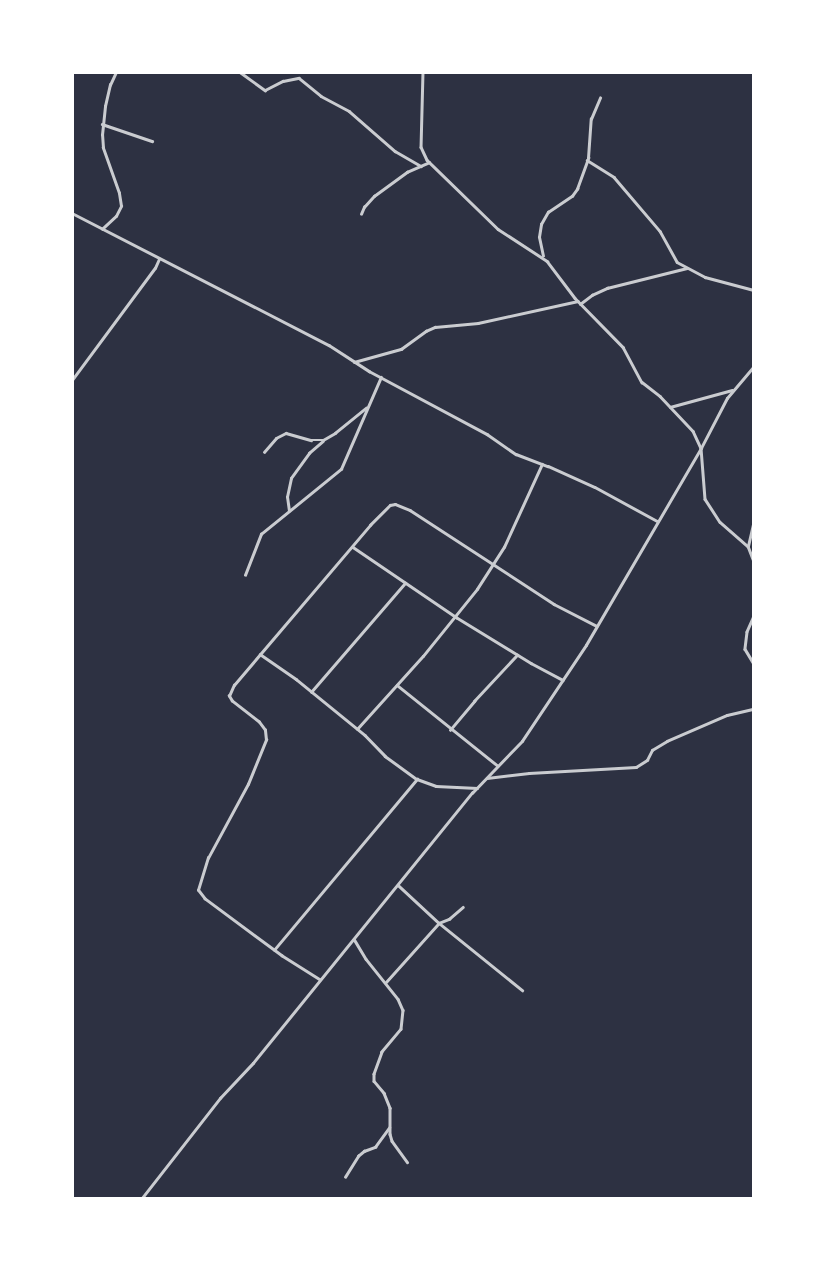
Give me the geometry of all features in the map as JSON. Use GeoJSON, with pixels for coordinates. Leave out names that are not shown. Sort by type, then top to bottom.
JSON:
{"type":"FeatureCollection","features":[{"type":"Feature","properties":{"kind":"street"},"geometry":{"type":"LineString","coordinates":[[240,72],[265,90],[283,81],[299,78],[321,96],[349,111],[395,151],[421,166]]}},
{"type":"Feature","properties":{"kind":"street"},"geometry":{"type":"LineString","coordinates":[[422,72],[421,147],[430,162],[498,229],[543,257],[579,302],[616,338],[642,382],[660,396],[669,408],[693,431],[701,448],[705,499],[720,522],[748,546],[754,562]]}},
{"type":"Feature","properties":{"kind":"street"},"geometry":{"type":"LineString","coordinates":[[102,229],[116,216],[121,206],[103,148],[102,124],[110,85],[115,73]]}},
{"type":"Feature","properties":{"kind":"street"},"geometry":{"type":"LineString","coordinates":[[543,257],[539,237],[544,217],[558,204],[574,194],[587,160],[591,119],[600,98]]}},
{"type":"Feature","properties":{"kind":"street"},"geometry":{"type":"LineString","coordinates":[[102,124],[152,141]]}},
{"type":"Feature","properties":{"kind":"street"},"geometry":{"type":"LineString","coordinates":[[587,160],[614,177],[660,232],[672,257],[687,268],[705,277],[754,290]]}},
{"type":"Feature","properties":{"kind":"street"},"geometry":{"type":"LineString","coordinates":[[361,214],[364,206],[374,196],[430,162]]}},
{"type":"Feature","properties":{"kind":"street"},"geometry":{"type":"LineString","coordinates":[[72,213],[314,338],[381,377],[481,430],[516,454],[595,487],[657,521]]}},
{"type":"Feature","properties":{"kind":"street"},"geometry":{"type":"LineString","coordinates":[[72,380],[156,268],[159,259]]}},
{"type":"Feature","properties":{"kind":"street"},"geometry":{"type":"LineString","coordinates":[[354,362],[401,349],[426,331],[435,327],[478,323],[579,302],[607,288],[687,268]]}},
{"type":"Feature","properties":{"kind":"street"},"geometry":{"type":"LineString","coordinates":[[142,1198],[220,1098],[253,1063],[477,788],[522,741],[597,626],[701,448],[733,389],[754,366]]}},
{"type":"Feature","properties":{"kind":"street"},"geometry":{"type":"LineString","coordinates":[[245,575],[262,534],[341,469],[347,459],[381,377]]}},
{"type":"Feature","properties":{"kind":"street"},"geometry":{"type":"LineString","coordinates":[[669,408],[733,389]]}},
{"type":"Feature","properties":{"kind":"street"},"geometry":{"type":"LineString","coordinates":[[289,511],[286,496],[294,473],[309,453],[367,407]]}},
{"type":"Feature","properties":{"kind":"street"},"geometry":{"type":"LineString","coordinates":[[264,452],[276,438],[286,432],[311,440],[323,440]]}},
{"type":"Feature","properties":{"kind":"street"},"geometry":{"type":"LineString","coordinates":[[357,729],[456,617],[504,547],[543,464]]}},
{"type":"Feature","properties":{"kind":"street"},"geometry":{"type":"LineString","coordinates":[[321,980],[295,966],[205,899],[198,890],[208,858],[248,784],[265,746],[265,730],[259,722],[232,701],[229,696],[234,685],[390,505],[400,504],[554,604],[597,626]]}},
{"type":"Feature","properties":{"kind":"street"},"geometry":{"type":"LineString","coordinates":[[748,546],[754,519]]}},
{"type":"Feature","properties":{"kind":"street"},"geometry":{"type":"LineString","coordinates":[[352,547],[456,617],[517,655],[563,680]]}},
{"type":"Feature","properties":{"kind":"street"},"geometry":{"type":"LineString","coordinates":[[311,692],[406,583]]}},
{"type":"Feature","properties":{"kind":"street"},"geometry":{"type":"LineString","coordinates":[[754,616],[747,632],[745,649],[754,664]]}},
{"type":"Feature","properties":{"kind":"street"},"geometry":{"type":"LineString","coordinates":[[260,654],[280,666],[357,729],[385,756],[417,779],[436,786],[477,788]]}},
{"type":"Feature","properties":{"kind":"street"},"geometry":{"type":"LineString","coordinates":[[450,730],[517,655]]}},
{"type":"Feature","properties":{"kind":"street"},"geometry":{"type":"LineString","coordinates":[[397,686],[450,730],[498,766]]}},
{"type":"Feature","properties":{"kind":"street"},"geometry":{"type":"LineString","coordinates":[[487,778],[529,773],[636,767],[647,760],[652,750],[667,741],[727,715],[754,709]]}},
{"type":"Feature","properties":{"kind":"street"},"geometry":{"type":"LineString","coordinates":[[274,950],[417,779]]}},
{"type":"Feature","properties":{"kind":"street"},"geometry":{"type":"LineString","coordinates":[[398,885],[439,923],[522,990]]}},
{"type":"Feature","properties":{"kind":"street"},"geometry":{"type":"LineString","coordinates":[[386,982],[439,923],[448,919],[462,907]]}},
{"type":"Feature","properties":{"kind":"street"},"geometry":{"type":"LineString","coordinates":[[354,939],[366,959],[386,982],[403,1010],[400,1029],[393,1041],[382,1052],[374,1074],[374,1080],[388,1100],[390,1108],[389,1127],[395,1148],[407,1162]]}},
{"type":"Feature","properties":{"kind":"street"},"geometry":{"type":"LineString","coordinates":[[345,1177],[358,1156],[364,1150],[375,1147],[389,1127]]}}]}
